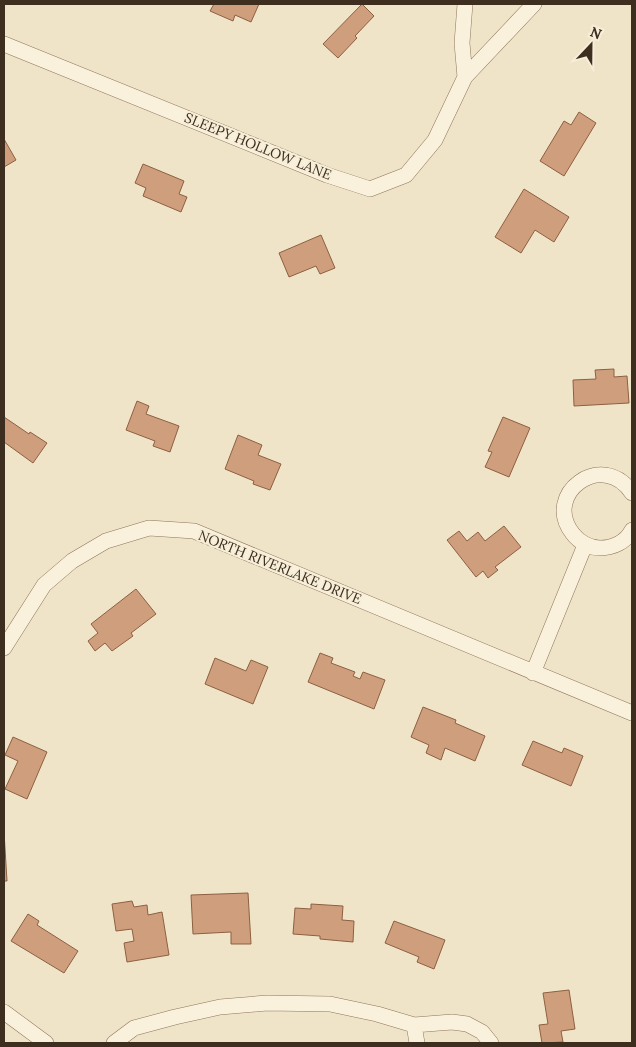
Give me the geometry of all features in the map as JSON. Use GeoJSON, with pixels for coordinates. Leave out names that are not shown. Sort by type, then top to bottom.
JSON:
{"type":"FeatureCollection","features":[{"type":"Feature","properties":{"kind":"street"},"geometry":{"type":"LineString","coordinates":[[464,77],[462,43],[465,4]]}},
{"type":"Feature","properties":{"kind":"street"},"geometry":{"type":"LineString","coordinates":[[464,77],[534,4]]}},
{"type":"Feature","properties":{"kind":"street","name":"SLEEPY HOLLOW LANE"},"geometry":{"type":"LineString","coordinates":[[4,44],[327,175],[370,189],[406,175],[435,140],[464,77]]}},
{"type":"Feature","properties":{"kind":"street"},"geometry":{"type":"LineString","coordinates":[[632,493],[617,478],[606,475],[594,475],[574,486],[568,495],[564,507],[568,529],[585,545],[598,548],[610,547],[622,542],[632,530]]}},
{"type":"Feature","properties":{"kind":"street","name":"NORTH RIVERLAKE DRIVE"},"geometry":{"type":"LineString","coordinates":[[4,648],[44,585],[72,561],[106,541],[149,528],[194,531],[632,713]]}},
{"type":"Feature","properties":{"kind":"street"},"geometry":{"type":"LineString","coordinates":[[534,673],[585,545]]}},
{"type":"Feature","properties":{"kind":"street"},"geometry":{"type":"LineString","coordinates":[[114,1043],[134,1028],[175,1017],[220,1007],[267,1003],[330,1004],[377,1014],[414,1025],[452,1022],[467,1024],[482,1032],[491,1043]]}},
{"type":"Feature","properties":{"kind":"street"},"geometry":{"type":"LineString","coordinates":[[4,1012],[46,1043]]}},
{"type":"Feature","properties":{"kind":"street"},"geometry":{"type":"LineString","coordinates":[[414,1025],[417,1043]]}},
{"type":"Feature","properties":{"kind":"building"},"geometry":{"type":"Polygon","coordinates":[[[214,4],[259,4],[251,22],[235,15],[233,21],[210,11],[214,4]]]}},
{"type":"Feature","properties":{"kind":"building"},"geometry":{"type":"Polygon","coordinates":[[[362,4],[374,16],[338,58],[323,44],[362,4]]]}},
{"type":"Feature","properties":{"kind":"building"},"geometry":{"type":"Polygon","coordinates":[[[579,112],[596,123],[564,176],[540,161],[564,121],[571,125],[579,112]]]}},
{"type":"Feature","properties":{"kind":"building"},"geometry":{"type":"Polygon","coordinates":[[[4,139],[16,160],[4,167],[4,139]]]}},
{"type":"Feature","properties":{"kind":"building"},"geometry":{"type":"Polygon","coordinates":[[[143,164],[184,181],[179,194],[187,197],[181,212],[143,196],[146,188],[135,183],[143,164]]]}},
{"type":"Feature","properties":{"kind":"building"},"geometry":{"type":"Polygon","coordinates":[[[524,189],[569,217],[554,242],[535,230],[521,253],[495,237],[524,189]]]}},
{"type":"Feature","properties":{"kind":"building"},"geometry":{"type":"Polygon","coordinates":[[[321,235],[335,268],[320,274],[316,266],[289,277],[279,253],[321,235]]]}},
{"type":"Feature","properties":{"kind":"building"},"geometry":{"type":"Polygon","coordinates":[[[614,369],[614,377],[627,376],[629,403],[574,406],[573,380],[596,379],[595,370],[614,369]]]}},
{"type":"Feature","properties":{"kind":"building"},"geometry":{"type":"Polygon","coordinates":[[[137,401],[149,406],[146,414],[179,426],[170,452],[153,446],[155,441],[126,430],[137,401]]]}},
{"type":"Feature","properties":{"kind":"building"},"geometry":{"type":"Polygon","coordinates":[[[4,417],[29,434],[30,432],[47,443],[33,463],[4,442],[4,417]]]}},
{"type":"Feature","properties":{"kind":"building"},"geometry":{"type":"Polygon","coordinates":[[[503,417],[530,428],[509,477],[485,467],[492,452],[488,451],[503,417]]]}},
{"type":"Feature","properties":{"kind":"building"},"geometry":{"type":"Polygon","coordinates":[[[238,435],[262,445],[258,455],[281,464],[270,490],[253,484],[254,481],[225,469],[238,435]]]}},
{"type":"Feature","properties":{"kind":"building"},"geometry":{"type":"Polygon","coordinates":[[[504,526],[521,547],[495,567],[498,570],[488,578],[483,571],[476,577],[447,540],[459,531],[467,541],[478,532],[485,541],[504,526]]]}},
{"type":"Feature","properties":{"kind":"building"},"geometry":{"type":"Polygon","coordinates":[[[136,589],[156,614],[131,633],[133,636],[112,651],[105,643],[95,651],[88,641],[98,633],[91,624],[136,589]]]}},
{"type":"Feature","properties":{"kind":"building"},"geometry":{"type":"Polygon","coordinates":[[[320,653],[333,658],[331,663],[355,672],[353,676],[360,679],[363,672],[385,680],[374,709],[308,682],[320,653]]]}},
{"type":"Feature","properties":{"kind":"building"},"geometry":{"type":"Polygon","coordinates":[[[215,658],[246,671],[251,660],[268,667],[253,704],[205,684],[215,658]]]}},
{"type":"Feature","properties":{"kind":"building"},"geometry":{"type":"Polygon","coordinates":[[[423,707],[456,720],[455,723],[485,736],[475,761],[445,748],[441,760],[426,753],[429,745],[411,737],[423,707]]]}},
{"type":"Feature","properties":{"kind":"building"},"geometry":{"type":"Polygon","coordinates":[[[13,737],[47,752],[27,799],[5,789],[18,761],[5,755],[13,737]]]}},
{"type":"Feature","properties":{"kind":"building"},"geometry":{"type":"Polygon","coordinates":[[[533,741],[562,753],[564,748],[583,756],[571,786],[522,765],[533,741]]]}},
{"type":"Feature","properties":{"kind":"building"},"geometry":{"type":"Polygon","coordinates":[[[4,832],[7,881],[4,881],[4,832]]]}},
{"type":"Feature","properties":{"kind":"building"},"geometry":{"type":"Polygon","coordinates":[[[248,893],[251,944],[231,944],[231,932],[193,934],[191,895],[248,893]]]}},
{"type":"Feature","properties":{"kind":"building"},"geometry":{"type":"Polygon","coordinates":[[[132,901],[134,907],[147,905],[148,915],[162,912],[169,955],[127,962],[124,943],[134,941],[132,929],[116,931],[112,904],[132,901]]]}},
{"type":"Feature","properties":{"kind":"building"},"geometry":{"type":"Polygon","coordinates":[[[311,904],[343,906],[342,920],[354,921],[353,942],[320,939],[320,936],[293,934],[295,908],[311,909],[311,904]]]}},
{"type":"Feature","properties":{"kind":"building"},"geometry":{"type":"Polygon","coordinates":[[[28,914],[39,921],[37,925],[78,951],[64,973],[11,941],[28,914]]]}},
{"type":"Feature","properties":{"kind":"building"},"geometry":{"type":"Polygon","coordinates":[[[394,921],[445,940],[434,969],[417,962],[419,957],[385,943],[394,921]]]}},
{"type":"Feature","properties":{"kind":"building"},"geometry":{"type":"Polygon","coordinates":[[[569,990],[575,1029],[561,1031],[563,1042],[542,1043],[539,1025],[548,1024],[543,993],[569,990]]]}}]}
